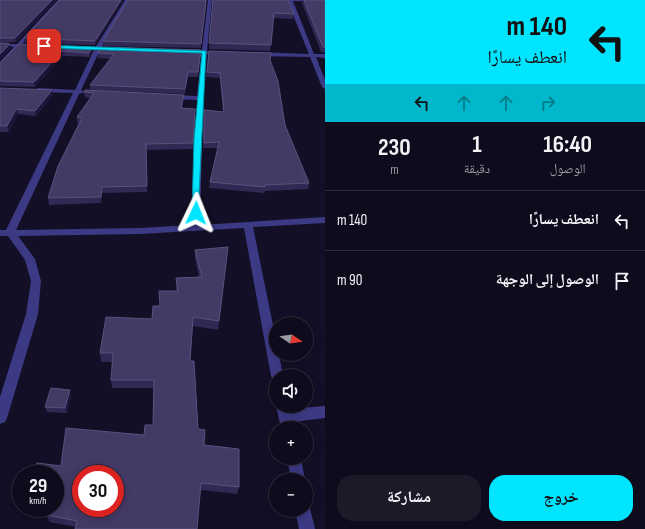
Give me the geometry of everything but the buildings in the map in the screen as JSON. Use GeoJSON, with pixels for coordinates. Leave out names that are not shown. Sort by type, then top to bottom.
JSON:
{"type":"FeatureCollection","features":[{"type":"Feature","properties":{"kind":"street"},"geometry":{"type":"LineString","coordinates":[[0,65],[60,0]]}},
{"type":"Feature","properties":{"kind":"street"},"geometry":{"type":"LineString","coordinates":[[10,232],[98,48],[127,0]]}},
{"type":"Feature","properties":{"kind":"street"},"geometry":{"type":"LineString","coordinates":[[195,228],[200,98],[210,0]]}},
{"type":"Feature","properties":{"kind":"street"},"geometry":{"type":"LineString","coordinates":[[325,1],[290,0],[325,87]]}},
{"type":"Feature","properties":{"kind":"street"},"geometry":{"type":"LineString","coordinates":[[0,45],[40,46]]}},
{"type":"Feature","properties":{"kind":"street"},"geometry":{"type":"LineString","coordinates":[[182,51],[227,53]]}},
{"type":"Feature","properties":{"kind":"street"},"geometry":{"type":"LineString","coordinates":[[250,54],[325,56]]}},
{"type":"Feature","properties":{"kind":"street"},"geometry":{"type":"LineString","coordinates":[[31,90],[92,92]]}},
{"type":"Feature","properties":{"kind":"street"},"geometry":{"type":"LineString","coordinates":[[162,96],[200,98]]}},
{"type":"Feature","properties":{"kind":"street"},"geometry":{"type":"LineString","coordinates":[[0,233],[140,231],[325,220]]}},
{"type":"Feature","properties":{"kind":"street"},"geometry":{"type":"LineString","coordinates":[[248,224],[276,369]]}},
{"type":"Feature","properties":{"kind":"street"},"geometry":{"type":"LineString","coordinates":[[0,418],[32,314],[36,281],[30,259],[10,232]]}},
{"type":"Feature","properties":{"kind":"street"},"geometry":{"type":"LineString","coordinates":[[286,417],[325,412]]}},
{"type":"Feature","properties":{"kind":"street"},"geometry":{"type":"LineString","coordinates":[[304,517],[307,529]]}},
{"type":"Feature","properties":{"kind":"route"},"geometry":{"type":"LineString","coordinates":[[44,46],[204,52],[200,98],[196,213]]}}]}
